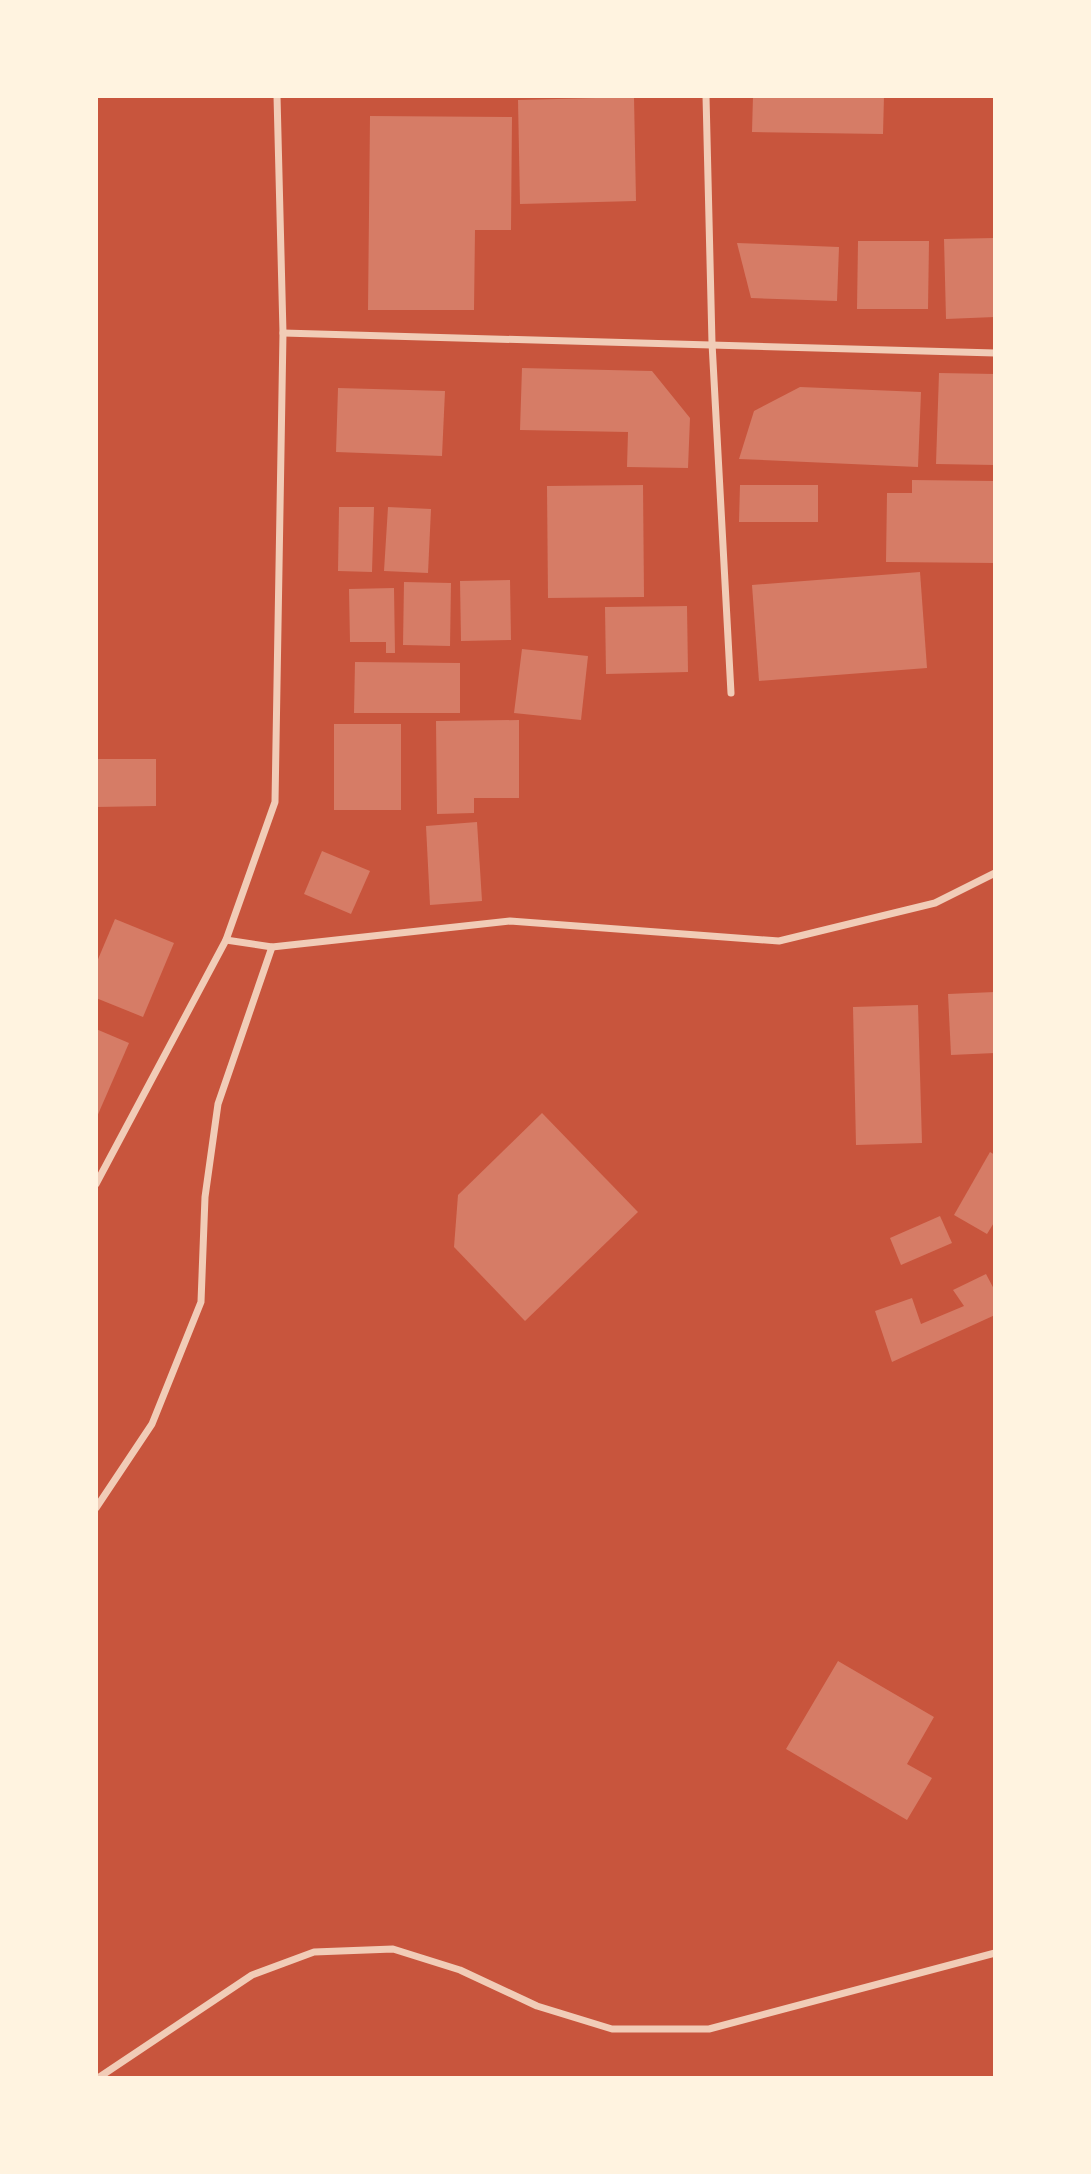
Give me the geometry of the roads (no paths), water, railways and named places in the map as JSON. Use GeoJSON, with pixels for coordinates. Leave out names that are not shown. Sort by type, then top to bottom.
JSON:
{"type":"FeatureCollection","features":[{"type":"Feature","properties":{"kind":"street"},"geometry":{"type":"LineString","coordinates":[[96,1184],[226,940],[275,802],[283,333],[277,96]]}},
{"type":"Feature","properties":{"kind":"street"},"geometry":{"type":"LineString","coordinates":[[706,96],[712,343],[731,694]]}},
{"type":"Feature","properties":{"kind":"street"},"geometry":{"type":"LineString","coordinates":[[283,333],[995,353]]}},
{"type":"Feature","properties":{"kind":"street"},"geometry":{"type":"LineString","coordinates":[[226,940],[272,947],[510,921],[779,941],[935,903],[995,873]]}},
{"type":"Feature","properties":{"kind":"street"},"geometry":{"type":"LineString","coordinates":[[96,1508],[152,1424],[201,1302],[205,1197],[218,1104],[272,947]]}},
{"type":"Feature","properties":{"kind":"street"},"geometry":{"type":"LineString","coordinates":[[97,2078],[252,1975],[314,1952],[393,1949],[460,1970],[537,2006],[612,2029],[709,2029],[995,1953]]}}]}
